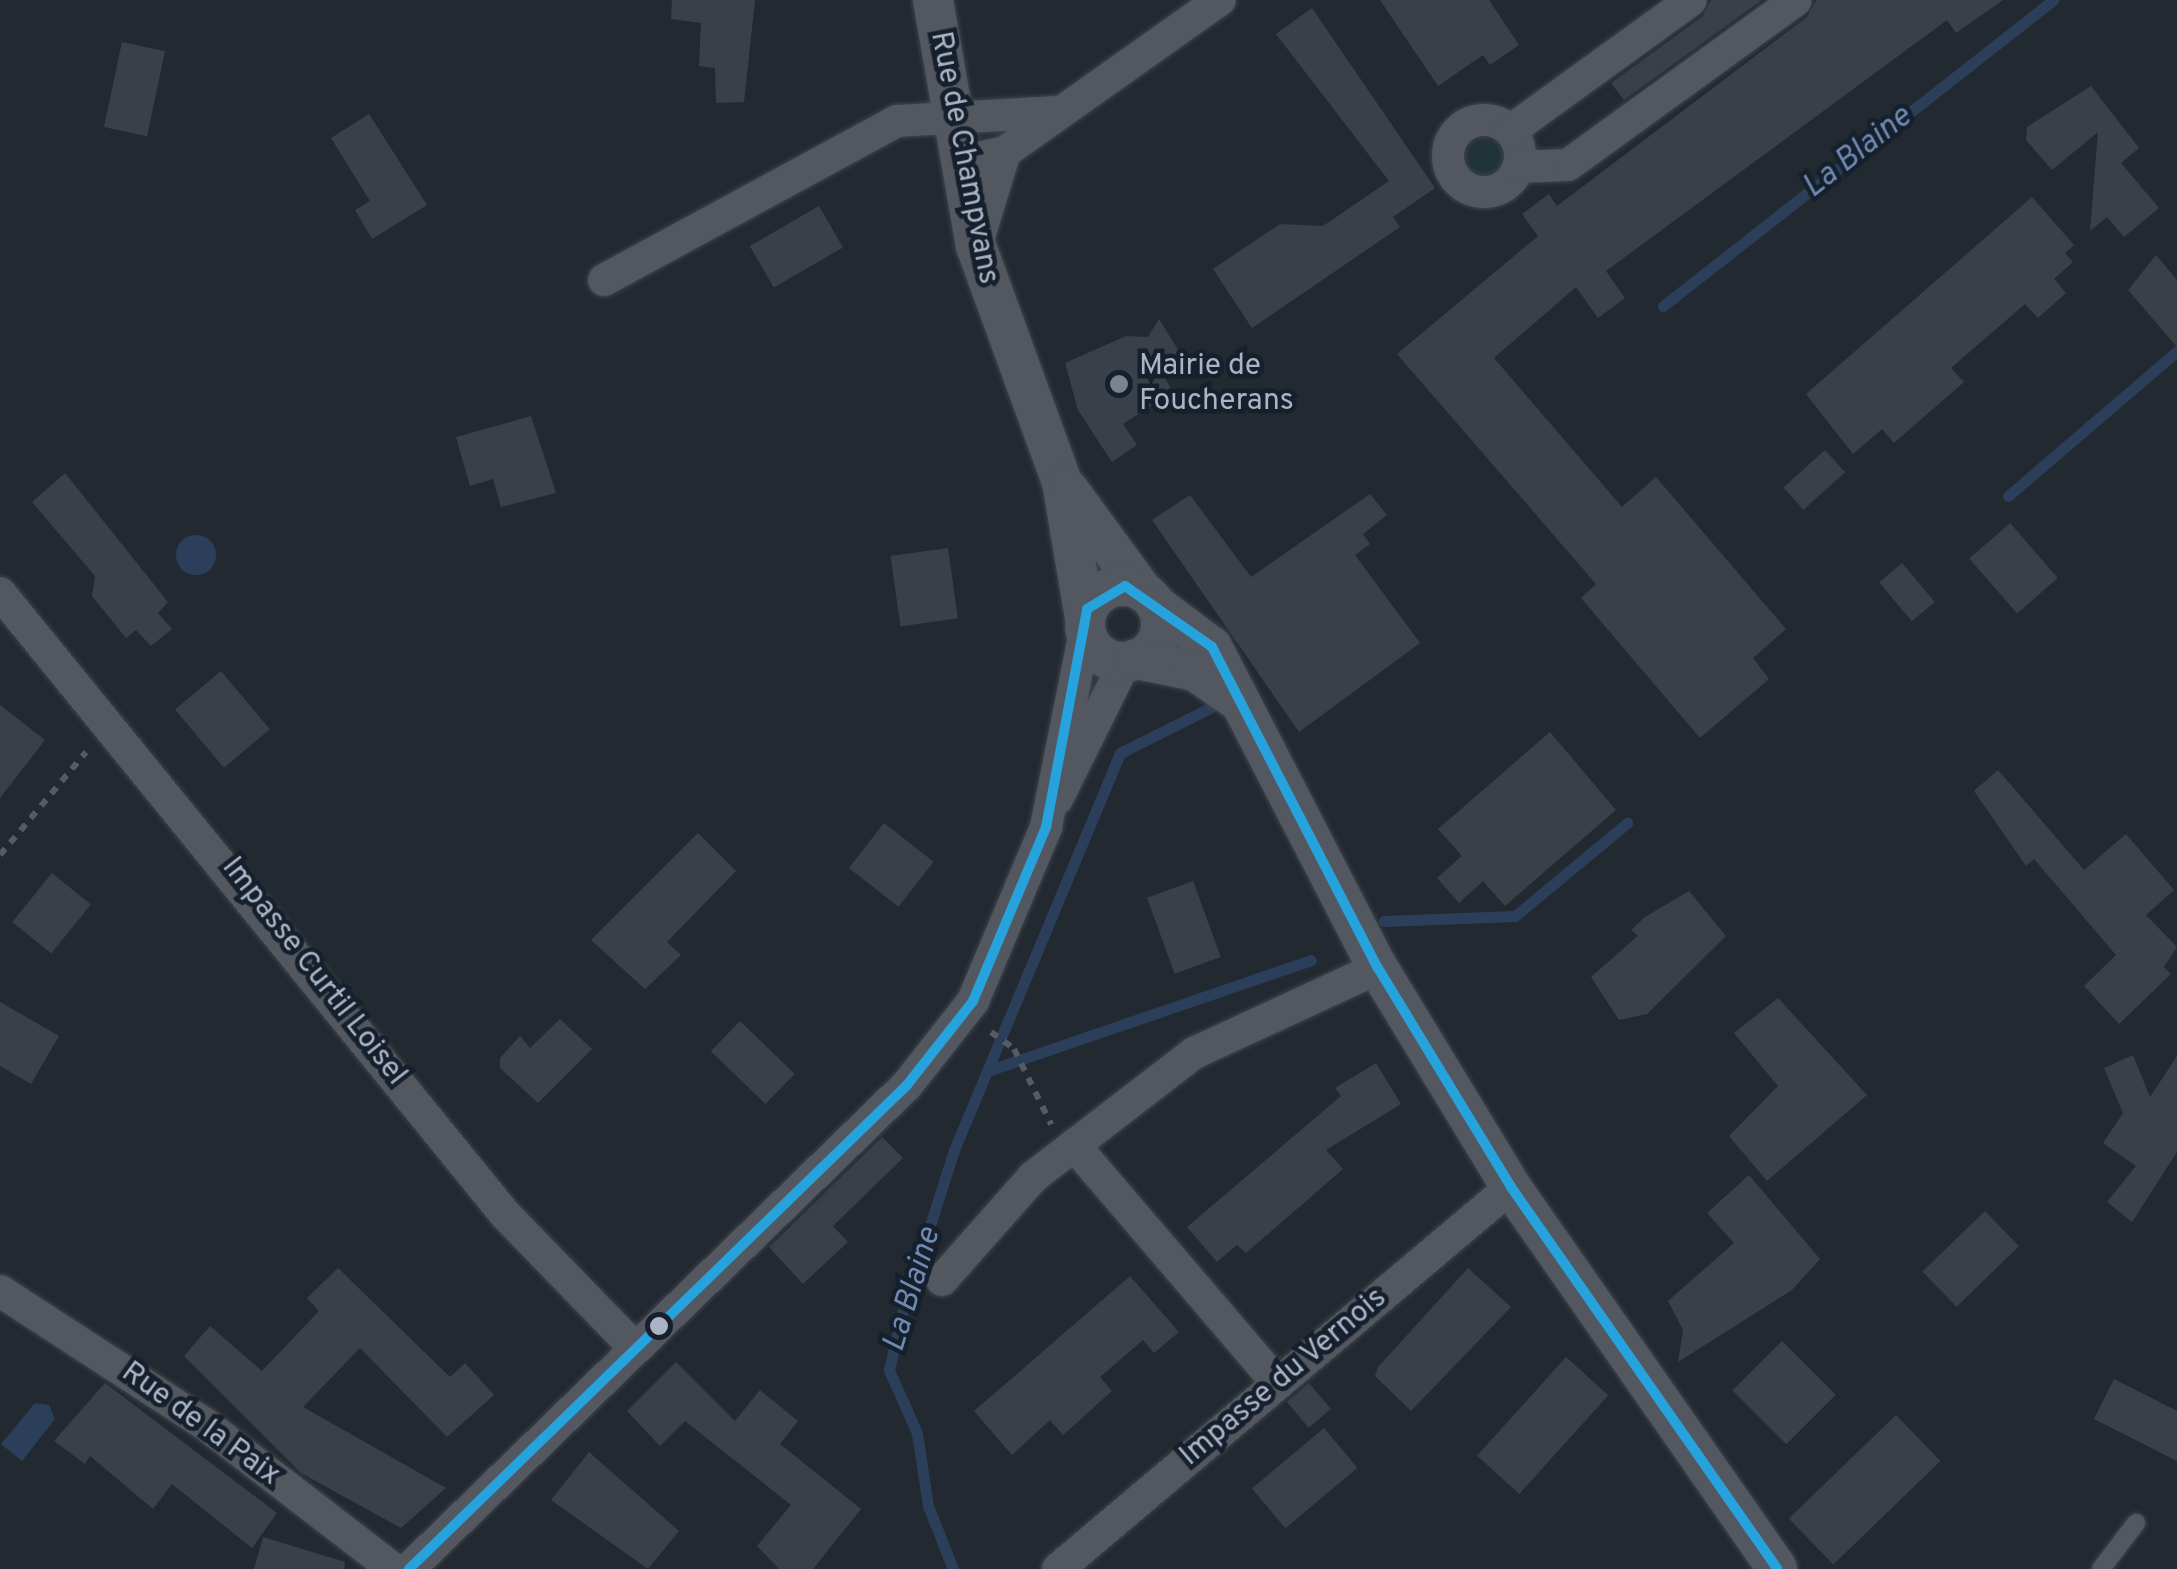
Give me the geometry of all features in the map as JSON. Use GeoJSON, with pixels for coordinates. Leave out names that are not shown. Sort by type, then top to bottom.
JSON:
{"type":"FeatureCollection","features":[{"type":"Feature","properties":{"kind":"street","name":"Rue de Champvans"},"geometry":{"type":"LineString","coordinates":[[933,0],[956,114],[976,246],[1062,482],[1085,625]]}},
{"type":"Feature","properties":{"kind":"street"},"geometry":{"type":"LineString","coordinates":[[961,162],[1006,152],[1220,0]]}},
{"type":"Feature","properties":{"kind":"street"},"geometry":{"type":"LineString","coordinates":[[1510,131],[1692,0]]}},
{"type":"Feature","properties":{"kind":"street"},"geometry":{"type":"LineString","coordinates":[[1510,131],[1472,121],[1452,137],[1448,162],[1458,182],[1478,192],[1500,188],[1518,168],[1568,165],[1796,0]]}},
{"type":"Feature","properties":{"kind":"street"},"geometry":{"type":"LineString","coordinates":[[604,280],[897,120],[956,114],[1059,112]]}},
{"type":"Feature","properties":{"kind":"street"},"geometry":{"type":"LineString","coordinates":[[1510,131],[1518,168]]}},
{"type":"Feature","properties":{"kind":"street"},"geometry":{"type":"LineString","coordinates":[[976,246],[1006,152]]}},
{"type":"Feature","properties":{"kind":"street","name":"Rue de Champvans"},"geometry":{"type":"LineString","coordinates":[[1062,482],[1150,598],[1212,647],[1234,698],[1378,968],[1510,1187],[1777,1569]]}},
{"type":"Feature","properties":{"kind":"street"},"geometry":{"type":"LineString","coordinates":[[409,1569],[632,1345],[907,1085],[997,956],[1050,811],[1130,660],[1157,642],[1150,598],[1107,589],[1085,625],[1050,811]]}},
{"type":"Feature","properties":{"kind":"street","name":"Impasse Curtil Loisel"},"geometry":{"type":"LineString","coordinates":[[0,593],[111,723],[504,1213],[632,1345]]}},
{"type":"Feature","properties":{"kind":"street"},"geometry":{"type":"LineString","coordinates":[[1085,625],[1100,654],[1195,671],[1234,698]]}},
{"type":"Feature","properties":{"kind":"street"},"geometry":{"type":"LineString","coordinates":[[942,1280],[1033,1176],[1194,1053],[1378,968]]}},
{"type":"Feature","properties":{"kind":"street"},"geometry":{"type":"LineString","coordinates":[[1074,1145],[1277,1383]]}},
{"type":"Feature","properties":{"kind":"street","name":"Impasse du Vernois"},"geometry":{"type":"LineString","coordinates":[[1058,1569],[1510,1187]]}},
{"type":"Feature","properties":{"kind":"street","name":"Rue de la Paix"},"geometry":{"type":"LineString","coordinates":[[0,1291],[204,1424],[393,1569]]}},
{"type":"Feature","properties":{"kind":"lane"},"geometry":{"type":"LineString","coordinates":[[2101,1569],[2136,1523]]}},
{"type":"Feature","properties":{"kind":"path"},"geometry":{"type":"LineString","coordinates":[[0,854],[111,723]]}},
{"type":"Feature","properties":{"kind":"path"},"geometry":{"type":"LineString","coordinates":[[972,1031],[1014,1049],[1046,1118],[1074,1145]]}},
{"type":"Feature","properties":{"kind":"green space"},"geometry":{"type":"Polygon","coordinates":[[[1484,138],[1497,144],[1503,157],[1497,170],[1484,176],[1471,170],[1465,157],[1471,144],[1484,138]]]}},
{"type":"Feature","properties":{"kind":"water"},"geometry":{"type":"Polygon","coordinates":[[[196,535],[210,541],[216,555],[210,569],[196,575],[182,569],[176,555],[182,541],[196,535]]]}},
{"type":"Feature","properties":{"kind":"water"},"geometry":{"type":"Polygon","coordinates":[[[35,1403],[49,1405],[55,1419],[22,1461],[1,1444],[35,1403]]]}},
{"type":"Feature","properties":{"kind":"building"},"geometry":{"type":"Polygon","coordinates":[[[672,0],[755,0],[744,102],[716,103],[715,68],[699,66],[701,23],[671,19],[672,0]]]}},
{"type":"Feature","properties":{"kind":"building"},"geometry":{"type":"Polygon","coordinates":[[[1380,0],[1489,0],[1519,45],[1490,65],[1483,55],[1438,86],[1380,0]]]}},
{"type":"Feature","properties":{"kind":"building"},"geometry":{"type":"Polygon","coordinates":[[[1711,0],[1762,0],[1624,100],[1611,83],[1703,16],[1711,0]]]}},
{"type":"Feature","properties":{"kind":"building"},"geometry":{"type":"Polygon","coordinates":[[[1816,0],[2003,0],[1956,33],[1947,20],[1606,271],[1625,298],[1598,318],[1576,287],[1494,358],[1622,507],[1656,477],[1786,629],[1753,658],[1769,679],[1700,738],[1581,598],[1596,584],[1397,354],[1538,236],[1522,214],[1549,194],[1557,206],[1808,16],[1816,0]]]}},
{"type":"Feature","properties":{"kind":"building"},"geometry":{"type":"Polygon","coordinates":[[[1312,8],[1435,188],[1393,217],[1400,227],[1252,328],[1213,269],[1280,224],[1323,226],[1389,181],[1276,34],[1312,8]]]}},
{"type":"Feature","properties":{"kind":"building"},"geometry":{"type":"Polygon","coordinates":[[[122,42],[165,51],[147,136],[104,127],[122,42]]]}},
{"type":"Feature","properties":{"kind":"building"},"geometry":{"type":"Polygon","coordinates":[[[2091,86],[2139,148],[2121,163],[2159,208],[2124,237],[2107,217],[2090,231],[2098,132],[2052,170],[2026,140],[2027,127],[2091,86]]]}},
{"type":"Feature","properties":{"kind":"building"},"geometry":{"type":"Polygon","coordinates":[[[369,114],[427,205],[372,239],[355,210],[370,201],[331,138],[369,114]]]}},
{"type":"Feature","properties":{"kind":"building"},"geometry":{"type":"Polygon","coordinates":[[[2032,197],[2074,245],[2065,253],[2073,262],[2054,279],[2066,293],[2038,318],[2025,304],[1951,368],[1964,382],[1894,443],[1882,429],[1853,454],[1806,394],[2032,197]]]}},
{"type":"Feature","properties":{"kind":"building"},"geometry":{"type":"Polygon","coordinates":[[[819,206],[843,248],[774,288],[750,246],[819,206]]]}},
{"type":"Feature","properties":{"kind":"building"},"geometry":{"type":"Polygon","coordinates":[[[2156,255],[2177,280],[2177,347],[2128,290],[2156,255]]]}},
{"type":"Feature","properties":{"kind":"building","name":"Mairie de Foucherans"},"geometry":{"type":"Polygon","coordinates":[[[1159,319],[1182,356],[1160,370],[1173,392],[1123,424],[1137,445],[1112,462],[1078,410],[1065,363],[1126,336],[1148,337],[1159,319]]]}},
{"type":"Feature","properties":{"kind":"building"},"geometry":{"type":"Polygon","coordinates":[[[531,416],[556,493],[501,507],[493,479],[470,486],[456,437],[531,416]]]}},
{"type":"Feature","properties":{"kind":"building"},"geometry":{"type":"Polygon","coordinates":[[[1825,450],[1845,472],[1803,510],[1783,487],[1825,450]]]}},
{"type":"Feature","properties":{"kind":"building"},"geometry":{"type":"Polygon","coordinates":[[[65,473],[168,602],[158,613],[172,629],[151,646],[136,630],[126,638],[92,596],[95,576],[32,502],[65,473]]]}},
{"type":"Feature","properties":{"kind":"building"},"geometry":{"type":"Polygon","coordinates":[[[1370,494],[1387,515],[1363,534],[1370,544],[1355,555],[1420,643],[1299,732],[1152,520],[1190,495],[1251,577],[1370,494]]]}},
{"type":"Feature","properties":{"kind":"building"},"geometry":{"type":"Polygon","coordinates":[[[2010,523],[2058,578],[2017,614],[1969,558],[2010,523]]]}},
{"type":"Feature","properties":{"kind":"building"},"geometry":{"type":"Polygon","coordinates":[[[948,548],[958,618],[900,626],[891,556],[948,548]]]}},
{"type":"Feature","properties":{"kind":"building"},"geometry":{"type":"Polygon","coordinates":[[[1902,563],[1935,602],[1912,621],[1879,582],[1902,563]]]}},
{"type":"Feature","properties":{"kind":"building"},"geometry":{"type":"Polygon","coordinates":[[[221,671],[270,729],[224,768],[175,710],[221,671]]]}},
{"type":"Feature","properties":{"kind":"building"},"geometry":{"type":"Polygon","coordinates":[[[0,705],[45,740],[0,798],[0,705]]]}},
{"type":"Feature","properties":{"kind":"building"},"geometry":{"type":"Polygon","coordinates":[[[1550,732],[1616,810],[1505,906],[1483,881],[1459,903],[1437,878],[1462,856],[1438,829],[1550,732]]]}},
{"type":"Feature","properties":{"kind":"building"},"geometry":{"type":"Polygon","coordinates":[[[1998,770],[2084,870],[2126,834],[2174,890],[2146,915],[2177,947],[2164,967],[2171,974],[2119,1024],[2084,986],[2116,955],[2034,859],[2026,866],[1974,791],[1998,770]]]}},
{"type":"Feature","properties":{"kind":"building"},"geometry":{"type":"Polygon","coordinates":[[[884,823],[934,862],[899,907],[849,868],[884,823]]]}},
{"type":"Feature","properties":{"kind":"building"},"geometry":{"type":"Polygon","coordinates":[[[698,833],[736,871],[667,942],[681,955],[645,989],[591,940],[698,833]]]}},
{"type":"Feature","properties":{"kind":"building"},"geometry":{"type":"Polygon","coordinates":[[[52,873],[91,904],[51,953],[12,922],[52,873]]]}},
{"type":"Feature","properties":{"kind":"building"},"geometry":{"type":"Polygon","coordinates":[[[1193,881],[1221,957],[1175,974],[1147,898],[1193,881]]]}},
{"type":"Feature","properties":{"kind":"building"},"geometry":{"type":"Polygon","coordinates":[[[1689,891],[1726,936],[1647,1014],[1619,1020],[1591,977],[1638,936],[1631,930],[1645,917],[1689,891]]]}},
{"type":"Feature","properties":{"kind":"building"},"geometry":{"type":"Polygon","coordinates":[[[1778,998],[1867,1095],[1767,1181],[1729,1136],[1778,1086],[1734,1033],[1778,998]]]}},
{"type":"Feature","properties":{"kind":"building"},"geometry":{"type":"Polygon","coordinates":[[[0,1002],[59,1036],[31,1084],[0,1066],[0,1002]]]}},
{"type":"Feature","properties":{"kind":"building"},"geometry":{"type":"Polygon","coordinates":[[[560,1019],[592,1049],[538,1103],[500,1068],[500,1058],[520,1036],[530,1048],[560,1019]]]}},
{"type":"Feature","properties":{"kind":"building"},"geometry":{"type":"Polygon","coordinates":[[[740,1021],[795,1074],[765,1104],[711,1051],[740,1021]]]}},
{"type":"Feature","properties":{"kind":"building"},"geometry":{"type":"Polygon","coordinates":[[[2133,1055],[2150,1097],[2177,1056],[2177,1152],[2132,1222],[2107,1202],[2136,1166],[2103,1143],[2123,1113],[2104,1068],[2133,1055]]]}},
{"type":"Feature","properties":{"kind":"building"},"geometry":{"type":"Polygon","coordinates":[[[1376,1063],[1401,1104],[1326,1150],[1343,1169],[1246,1253],[1237,1245],[1217,1262],[1187,1227],[1341,1096],[1335,1088],[1376,1063]]]}},
{"type":"Feature","properties":{"kind":"building"},"geometry":{"type":"Polygon","coordinates":[[[882,1137],[903,1158],[833,1226],[848,1242],[803,1284],[769,1247],[882,1137]]]}},
{"type":"Feature","properties":{"kind":"building"},"geometry":{"type":"Polygon","coordinates":[[[1749,1175],[1820,1259],[1792,1290],[1678,1362],[1683,1330],[1668,1301],[1734,1243],[1707,1213],[1749,1175]]]}},
{"type":"Feature","properties":{"kind":"building"},"geometry":{"type":"Polygon","coordinates":[[[1985,1211],[2019,1246],[1956,1307],[1922,1271],[1985,1211]]]}},
{"type":"Feature","properties":{"kind":"building"},"geometry":{"type":"Polygon","coordinates":[[[338,1268],[450,1377],[465,1363],[494,1395],[447,1437],[360,1348],[303,1407],[446,1488],[401,1528],[301,1473],[184,1356],[210,1326],[262,1371],[319,1311],[307,1298],[338,1268]]]}},
{"type":"Feature","properties":{"kind":"building"},"geometry":{"type":"Polygon","coordinates":[[[1468,1268],[1511,1307],[1411,1411],[1375,1376],[1378,1367],[1468,1268]]]}},
{"type":"Feature","properties":{"kind":"building"},"geometry":{"type":"Polygon","coordinates":[[[1130,1276],[1179,1332],[1154,1353],[1143,1340],[1100,1377],[1112,1391],[1063,1435],[1050,1420],[1012,1455],[974,1411],[1130,1276]]]}},
{"type":"Feature","properties":{"kind":"building"},"geometry":{"type":"Polygon","coordinates":[[[1782,1341],[1836,1395],[1786,1444],[1733,1390],[1782,1341]]]}},
{"type":"Feature","properties":{"kind":"building"},"geometry":{"type":"Polygon","coordinates":[[[1566,1357],[1608,1395],[1519,1494],[1477,1456],[1566,1357]]]}},
{"type":"Feature","properties":{"kind":"building"},"geometry":{"type":"Polygon","coordinates":[[[676,1362],[735,1421],[760,1390],[798,1421],[780,1444],[861,1509],[813,1569],[779,1569],[757,1546],[791,1505],[685,1421],[660,1446],[627,1411],[676,1362]]]}},
{"type":"Feature","properties":{"kind":"building"},"geometry":{"type":"Polygon","coordinates":[[[2114,1379],[2177,1411],[2177,1461],[2094,1419],[2114,1379]]]}},
{"type":"Feature","properties":{"kind":"building"},"geometry":{"type":"Polygon","coordinates":[[[105,1383],[277,1513],[252,1548],[172,1484],[153,1509],[90,1456],[85,1464],[54,1441],[105,1383]]]}},
{"type":"Feature","properties":{"kind":"building"},"geometry":{"type":"Polygon","coordinates":[[[1309,1383],[1331,1409],[1309,1428],[1287,1402],[1309,1383]]]}},
{"type":"Feature","properties":{"kind":"building"},"geometry":{"type":"Polygon","coordinates":[[[1896,1415],[1940,1461],[1833,1565],[1789,1519],[1896,1415]]]}},
{"type":"Feature","properties":{"kind":"building"},"geometry":{"type":"Polygon","coordinates":[[[1324,1428],[1357,1468],[1285,1528],[1252,1488],[1324,1428]]]}},
{"type":"Feature","properties":{"kind":"building"},"geometry":{"type":"Polygon","coordinates":[[[589,1452],[679,1531],[648,1569],[551,1500],[589,1452]]]}},
{"type":"Feature","properties":{"kind":"building"},"geometry":{"type":"Polygon","coordinates":[[[263,1537],[345,1562],[344,1569],[254,1569],[263,1537]]]}},
{"type":"Feature","properties":{"kind":"waterway","name":"La Blaine"},"geometry":{"type":"LineString","coordinates":[[1663,306],[2053,0]]}},
{"type":"Feature","properties":{"kind":"waterway","name":"La Blaine"},"geometry":{"type":"LineString","coordinates":[[2008,496],[2177,351]]}},
{"type":"Feature","properties":{"kind":"waterway","name":"La Blaine"},"geometry":{"type":"LineString","coordinates":[[953,1569],[928,1506],[917,1433],[889,1370],[902,1313],[954,1150],[1120,753],[1210,708]]}},
{"type":"Feature","properties":{"kind":"waterway","name":"La Blaine"},"geometry":{"type":"LineString","coordinates":[[1384,921],[1515,916],[1627,823]]}},
{"type":"Feature","properties":{"kind":"waterway","name":"La Blaine"},"geometry":{"type":"LineString","coordinates":[[990,1070],[1311,960]]}},
{"type":"Feature","properties":{"kind":"transit line"},"geometry":{"type":"LineString","coordinates":[[409,1569],[907,1085],[973,1001],[1046,827],[1087,609],[1125,586],[1212,647],[1378,968],[1511,1187],[1777,1569]]}},
{"type":"Feature","properties":{"kind":"place","name":"Mairie de Foucherans"},"geometry":{"type":"Point","coordinates":[1119,384]}}]}
